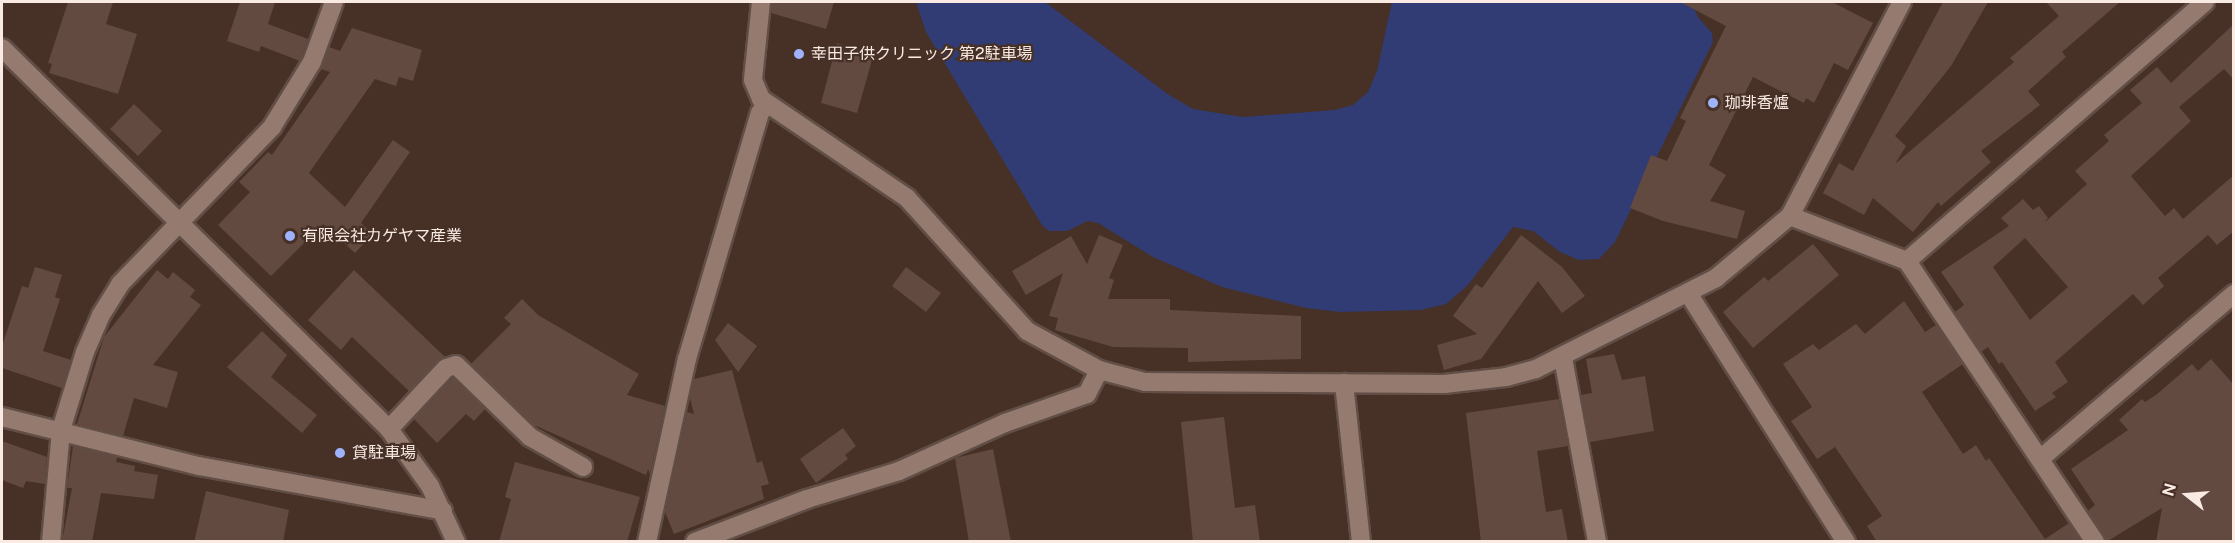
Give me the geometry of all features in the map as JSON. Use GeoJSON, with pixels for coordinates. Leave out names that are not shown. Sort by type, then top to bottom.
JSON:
{"type":"FeatureCollection","features":[{"type":"Feature","properties":{"kind":"street"},"geometry":{"type":"LineString","coordinates":[[51,542],[61,435],[85,352],[110,298],[272,127],[312,62],[334,2]]}},
{"type":"Feature","properties":{"kind":"street"},"geometry":{"type":"LineString","coordinates":[[760,2],[753,80],[755,91],[767,104],[907,198],[984,281],[1018,325],[1099,370],[1145,382],[1344,383],[1476,382],[1506,377],[1563,358],[1716,278],[1790,216],[1902,2]]}},
{"type":"Feature","properties":{"kind":"street"},"geometry":{"type":"LineString","coordinates":[[1907,261],[2205,2]]}},
{"type":"Feature","properties":{"kind":"street"},"geometry":{"type":"LineString","coordinates":[[2,48],[389,429],[412,458],[443,511],[456,542]]}},
{"type":"Feature","properties":{"kind":"street"},"geometry":{"type":"LineString","coordinates":[[647,542],[687,359],[760,113],[767,104]]}},
{"type":"Feature","properties":{"kind":"street"},"geometry":{"type":"LineString","coordinates":[[1790,216],[1907,261],[2095,542]]}},
{"type":"Feature","properties":{"kind":"street"},"geometry":{"type":"LineString","coordinates":[[1688,293],[1846,542]]}},
{"type":"Feature","properties":{"kind":"street"},"geometry":{"type":"LineString","coordinates":[[2040,459],[2234,294]]}},
{"type":"Feature","properties":{"kind":"street"},"geometry":{"type":"LineString","coordinates":[[1563,358],[1598,542]]}},
{"type":"Feature","properties":{"kind":"street"},"geometry":{"type":"LineString","coordinates":[[389,429],[446,368],[456,365],[530,437],[583,467]]}},
{"type":"Feature","properties":{"kind":"street"},"geometry":{"type":"LineString","coordinates":[[695,542],[807,499],[899,471],[1005,423],[1087,394],[1099,370]]}},
{"type":"Feature","properties":{"kind":"street"},"geometry":{"type":"LineString","coordinates":[[1344,383],[1361,542]]}},
{"type":"Feature","properties":{"kind":"street"},"geometry":{"type":"LineString","coordinates":[[2,417],[61,435],[199,466],[443,511]]}},
{"type":"Feature","properties":{"kind":"shaded area"},"geometry":{"type":"Polygon","coordinates":[[[916,2],[1045,2],[1169,95],[1193,109],[1243,117],[1335,110],[1353,105],[1368,92],[1377,71],[1392,2],[1691,2],[1698,17],[1712,33],[1713,42],[1615,242],[1599,259],[1579,260],[1560,252],[1533,231],[1513,227],[1468,285],[1446,304],[1421,310],[1340,312],[1306,308],[1222,287],[1153,257],[1098,223],[1088,221],[1067,231],[1049,231],[1042,225],[926,32],[916,2]]]}},
{"type":"Feature","properties":{"kind":"building"},"geometry":{"type":"Polygon","coordinates":[[[68,2],[113,2],[106,24],[137,34],[118,94],[49,73],[52,64],[48,63],[68,2]]]}},
{"type":"Feature","properties":{"kind":"building"},"geometry":{"type":"Polygon","coordinates":[[[240,2],[275,2],[268,24],[308,39],[300,61],[261,46],[259,52],[227,41],[240,2]]]}},
{"type":"Feature","properties":{"kind":"building"},"geometry":{"type":"Polygon","coordinates":[[[772,2],[834,2],[826,29],[771,13],[772,2]]]}},
{"type":"Feature","properties":{"kind":"building"},"geometry":{"type":"Polygon","coordinates":[[[1680,2],[1832,2],[1873,23],[1848,70],[1834,63],[1814,103],[1806,98],[1804,103],[1753,77],[1709,165],[1726,175],[1710,201],[1745,211],[1737,239],[1663,221],[1630,208],[1651,155],[1667,161],[1686,121],[1680,118],[1726,26],[1680,2]]]}},
{"type":"Feature","properties":{"kind":"building"},"geometry":{"type":"Polygon","coordinates":[[[1943,2],[1988,2],[1951,66],[1895,136],[1906,146],[1895,164],[2014,62],[2010,58],[2059,16],[2046,2],[2120,2],[2062,52],[2066,57],[2028,91],[2040,105],[1981,151],[1991,162],[1941,206],[1938,202],[1913,232],[1873,198],[1864,215],[1823,193],[1839,163],[1853,171],[1943,2]]]}},
{"type":"Feature","properties":{"kind":"building"},"geometry":{"type":"Polygon","coordinates":[[[2234,24],[2234,80],[2224,69],[2179,107],[2191,121],[2131,176],[2165,216],[2174,208],[2183,219],[2234,175],[2234,231],[2217,245],[2208,235],[2158,278],[2164,286],[2143,305],[2133,294],[2055,362],[2068,382],[2052,393],[2056,397],[2035,411],[2002,362],[1999,364],[1988,347],[1981,352],[1955,312],[1964,305],[1941,272],[2009,226],[2001,218],[2023,199],[2033,210],[2039,206],[2048,218],[2044,223],[2087,184],[2075,171],[2109,141],[2104,135],[2142,103],[2130,90],[2157,67],[2171,83],[2234,24]],[[2025,238],[1993,267],[2030,320],[2068,287],[2025,238]]]}},
{"type":"Feature","properties":{"kind":"building"},"geometry":{"type":"Polygon","coordinates":[[[352,28],[422,50],[413,81],[399,77],[396,86],[375,79],[309,173],[345,207],[393,140],[410,152],[361,223],[373,234],[355,253],[323,224],[271,276],[218,225],[250,192],[239,182],[268,152],[272,155],[330,72],[321,69],[329,47],[340,51],[352,28]]]}},
{"type":"Feature","properties":{"kind":"building"},"geometry":{"type":"Polygon","coordinates":[[[837,43],[874,53],[857,113],[821,103],[837,43]]]}},
{"type":"Feature","properties":{"kind":"building"},"geometry":{"type":"Polygon","coordinates":[[[134,104],[162,131],[138,156],[110,129],[134,104]]]}},
{"type":"Feature","properties":{"kind":"building"},"geometry":{"type":"Polygon","coordinates":[[[1099,235],[1123,245],[1109,278],[1114,280],[1108,299],[1170,299],[1170,310],[1301,316],[1301,359],[1188,362],[1188,348],[1113,347],[1055,330],[1058,318],[1049,316],[1063,273],[1026,295],[1012,271],[1071,236],[1087,264],[1099,235]]]}},
{"type":"Feature","properties":{"kind":"building"},"geometry":{"type":"Polygon","coordinates":[[[1521,235],[1562,267],[1585,296],[1562,313],[1538,281],[1481,359],[1444,370],[1437,345],[1477,334],[1453,316],[1476,284],[1482,288],[1521,235]]]}},
{"type":"Feature","properties":{"kind":"building"},"geometry":{"type":"Polygon","coordinates":[[[1813,244],[1839,275],[1753,348],[1723,312],[1764,277],[1768,281],[1813,244]]]}},
{"type":"Feature","properties":{"kind":"building"},"geometry":{"type":"Polygon","coordinates":[[[35,267],[62,275],[55,297],[60,299],[43,351],[71,360],[62,388],[2,368],[2,346],[22,286],[28,288],[35,267]]]}},
{"type":"Feature","properties":{"kind":"building"},"geometry":{"type":"Polygon","coordinates":[[[906,267],[941,293],[926,312],[892,286],[906,267]]]}},
{"type":"Feature","properties":{"kind":"building"},"geometry":{"type":"Polygon","coordinates":[[[157,270],[168,279],[173,272],[195,290],[190,297],[201,305],[153,365],[178,372],[167,408],[134,398],[123,436],[77,424],[104,337],[157,270]]]}},
{"type":"Feature","properties":{"kind":"building"},"geometry":{"type":"Polygon","coordinates":[[[354,270],[445,357],[409,391],[352,337],[341,350],[308,320],[354,270]]]}},
{"type":"Feature","properties":{"kind":"building"},"geometry":{"type":"Polygon","coordinates":[[[522,299],[538,315],[639,374],[627,395],[665,406],[650,474],[648,469],[646,475],[532,424],[471,364],[511,324],[504,318],[522,299]]]}},
{"type":"Feature","properties":{"kind":"building"},"geometry":{"type":"Polygon","coordinates":[[[1904,301],[1925,332],[1936,325],[1963,364],[1922,392],[1963,454],[1976,445],[1986,461],[1989,458],[2045,539],[2069,523],[2081,542],[1877,542],[1867,526],[1882,516],[1835,447],[1817,459],[1791,421],[1812,407],[1783,364],[1813,344],[1819,350],[1856,324],[1865,334],[1904,301]]]}},
{"type":"Feature","properties":{"kind":"building"},"geometry":{"type":"Polygon","coordinates":[[[728,323],[757,346],[738,372],[715,340],[728,323]]]}},
{"type":"Feature","properties":{"kind":"building"},"geometry":{"type":"Polygon","coordinates":[[[262,331],[287,355],[271,377],[317,415],[302,433],[227,367],[262,331]]]}},
{"type":"Feature","properties":{"kind":"building"},"geometry":{"type":"Polygon","coordinates":[[[1614,354],[1622,380],[1645,376],[1654,431],[1590,442],[1581,395],[1592,393],[1586,359],[1614,354]]]}},
{"type":"Feature","properties":{"kind":"building"},"geometry":{"type":"Polygon","coordinates":[[[2211,359],[2234,385],[2234,542],[2156,542],[2162,508],[2106,542],[2088,511],[2095,505],[2071,469],[2128,430],[2119,420],[2142,399],[2145,402],[2156,395],[2192,364],[2198,371],[2211,359]]]}},
{"type":"Feature","properties":{"kind":"building"},"geometry":{"type":"Polygon","coordinates":[[[732,370],[757,463],[762,461],[769,484],[761,486],[764,499],[674,534],[665,512],[687,412],[694,414],[690,398],[694,379],[732,370]]]}},
{"type":"Feature","properties":{"kind":"building"},"geometry":{"type":"Polygon","coordinates":[[[453,378],[485,409],[474,421],[466,414],[437,443],[414,419],[453,378]]]}},
{"type":"Feature","properties":{"kind":"building"},"geometry":{"type":"Polygon","coordinates":[[[1559,399],[1568,446],[1537,451],[1546,512],[1562,509],[1568,542],[1481,542],[1466,413],[1559,399]]]}},
{"type":"Feature","properties":{"kind":"building"},"geometry":{"type":"Polygon","coordinates":[[[1224,417],[1235,508],[1255,505],[1260,542],[1193,542],[1181,422],[1224,417]]]}},
{"type":"Feature","properties":{"kind":"building"},"geometry":{"type":"Polygon","coordinates":[[[843,428],[856,446],[845,455],[848,459],[816,483],[800,459],[843,428]]]}},
{"type":"Feature","properties":{"kind":"building"},"geometry":{"type":"Polygon","coordinates":[[[2,441],[47,457],[45,484],[26,481],[23,488],[2,480],[2,441]]]}},
{"type":"Feature","properties":{"kind":"building"},"geometry":{"type":"Polygon","coordinates":[[[73,446],[117,457],[116,462],[135,466],[134,471],[158,475],[154,499],[101,493],[92,542],[62,542],[72,488],[67,488],[73,446]]]}},
{"type":"Feature","properties":{"kind":"building"},"geometry":{"type":"Polygon","coordinates":[[[993,449],[1011,542],[969,542],[955,458],[993,449]]]}},
{"type":"Feature","properties":{"kind":"building"},"geometry":{"type":"Polygon","coordinates":[[[515,462],[640,497],[627,542],[499,542],[511,499],[505,497],[515,462]]]}},
{"type":"Feature","properties":{"kind":"building"},"geometry":{"type":"Polygon","coordinates":[[[206,491],[289,510],[283,542],[194,542],[206,491]]]}},
{"type":"Feature","properties":{"kind":"place","name":"幸田子供クリニック 第2駐車場"},"geometry":{"type":"Point","coordinates":[799,54]}},
{"type":"Feature","properties":{"kind":"place","name":"珈琲香爐"},"geometry":{"type":"Point","coordinates":[1713,103]}},
{"type":"Feature","properties":{"kind":"place","name":"有限会社カゲヤマ産業"},"geometry":{"type":"Point","coordinates":[290,236]}},
{"type":"Feature","properties":{"kind":"place","name":"貸駐車場"},"geometry":{"type":"Point","coordinates":[340,453]}}]}
